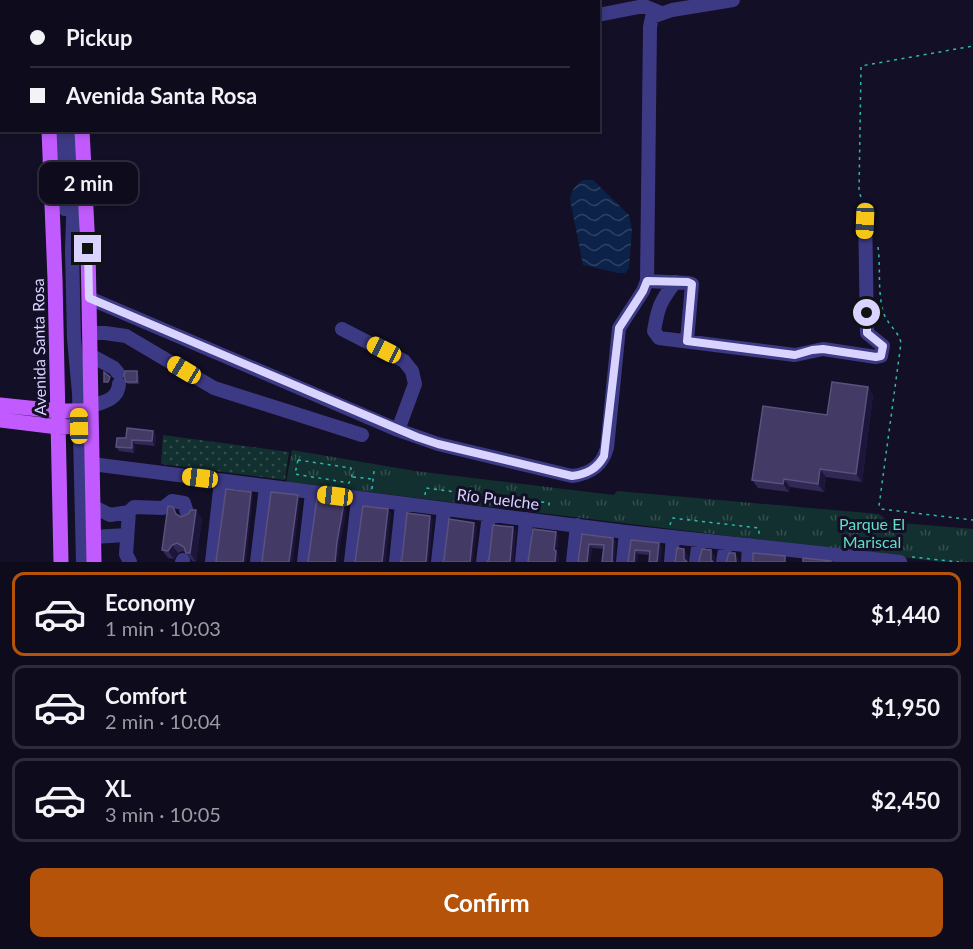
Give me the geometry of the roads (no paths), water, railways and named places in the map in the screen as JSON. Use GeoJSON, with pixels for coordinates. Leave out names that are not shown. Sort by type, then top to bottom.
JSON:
{"type":"FeatureCollection","features":[{"type":"Feature","properties":{"kind":"main road","name":"Avenida Santa Rosa"},"geometry":{"type":"LineString","coordinates":[[49,132],[76,417],[92,464],[93,562]]}},
{"type":"Feature","properties":{"kind":"main road","name":"Avenida Santa Rosa"},"geometry":{"type":"LineString","coordinates":[[61,562],[76,417],[90,355],[82,132]]}},
{"type":"Feature","properties":{"kind":"main road"},"geometry":{"type":"LineString","coordinates":[[0,405],[76,417]]}},
{"type":"Feature","properties":{"kind":"main road"},"geometry":{"type":"LineString","coordinates":[[0,420],[76,417]]}},
{"type":"Feature","properties":{"kind":"street"},"geometry":{"type":"LineString","coordinates":[[607,9],[733,0]]}},
{"type":"Feature","properties":{"kind":"street"},"geometry":{"type":"LineString","coordinates":[[89,298],[398,430],[438,444],[572,476],[593,469],[600,464],[607,448],[619,328],[647,281],[650,27],[652,17],[660,7]]}},
{"type":"Feature","properties":{"kind":"street"},"geometry":{"type":"LineString","coordinates":[[62,132],[82,562]]}},
{"type":"Feature","properties":{"kind":"street"},"geometry":{"type":"LineString","coordinates":[[71,132],[74,191],[72,249],[76,417],[73,562]]}},
{"type":"Feature","properties":{"kind":"street"},"geometry":{"type":"LineString","coordinates":[[675,282],[661,300],[654,331],[659,338],[795,355],[823,349],[881,356],[883,346],[867,333],[865,209]]}},
{"type":"Feature","properties":{"kind":"street"},"geometry":{"type":"LineString","coordinates":[[647,281],[692,284],[687,341]]}},
{"type":"Feature","properties":{"kind":"street"},"geometry":{"type":"LineString","coordinates":[[342,329],[404,361],[412,371],[415,384],[398,430]]}},
{"type":"Feature","properties":{"kind":"street"},"geometry":{"type":"LineString","coordinates":[[90,333],[126,336],[214,388],[362,435]]}},
{"type":"Feature","properties":{"kind":"street"},"geometry":{"type":"LineString","coordinates":[[76,417],[115,397],[118,392],[118,379],[114,368],[90,355]]}},
{"type":"Feature","properties":{"kind":"street","name":"Río Puelche"},"geometry":{"type":"LineString","coordinates":[[92,464],[626,532],[670,534],[726,543],[754,542],[799,556],[900,562]]}},
{"type":"Feature","properties":{"kind":"street"},"geometry":{"type":"LineString","coordinates":[[212,562],[221,481]]}},
{"type":"Feature","properties":{"kind":"street"},"geometry":{"type":"LineString","coordinates":[[257,562],[266,487]]}},
{"type":"Feature","properties":{"kind":"street"},"geometry":{"type":"LineString","coordinates":[[304,562],[312,493]]}},
{"type":"Feature","properties":{"kind":"street"},"geometry":{"type":"LineString","coordinates":[[351,562],[365,497]]}},
{"type":"Feature","properties":{"kind":"street"},"geometry":{"type":"LineString","coordinates":[[92,506],[110,515],[129,512],[134,507],[163,508],[172,501],[184,503],[188,516]]}},
{"type":"Feature","properties":{"kind":"street"},"geometry":{"type":"LineString","coordinates":[[396,562],[402,504]]}},
{"type":"Feature","properties":{"kind":"street"},"geometry":{"type":"LineString","coordinates":[[438,562],[444,509]]}},
{"type":"Feature","properties":{"kind":"street"},"geometry":{"type":"LineString","coordinates":[[129,512],[126,554],[130,562]]}},
{"type":"Feature","properties":{"kind":"street"},"geometry":{"type":"LineString","coordinates":[[483,562],[489,515]]}},
{"type":"Feature","properties":{"kind":"street"},"geometry":{"type":"LineString","coordinates":[[522,562],[526,519]]}},
{"type":"Feature","properties":{"kind":"street"},"geometry":{"type":"LineString","coordinates":[[573,562],[577,525]]}},
{"type":"Feature","properties":{"kind":"street"},"geometry":{"type":"LineString","coordinates":[[623,562],[626,532]]}},
{"type":"Feature","properties":{"kind":"street"},"geometry":{"type":"LineString","coordinates":[[670,534],[671,562]]}},
{"type":"Feature","properties":{"kind":"street"},"geometry":{"type":"LineString","coordinates":[[93,537],[128,536]]}},
{"type":"Feature","properties":{"kind":"street"},"geometry":{"type":"LineString","coordinates":[[696,562],[699,540]]}},
{"type":"Feature","properties":{"kind":"street"},"geometry":{"type":"LineString","coordinates":[[748,562],[754,542]]}},
{"type":"Feature","properties":{"kind":"street"},"geometry":{"type":"LineString","coordinates":[[723,562],[726,543]]}},
{"type":"Feature","properties":{"kind":"water"},"geometry":{"type":"Polygon","coordinates":[[[583,180],[593,180],[629,215],[632,230],[629,268],[625,273],[583,265],[570,199],[574,188],[583,180]]]}},
{"type":"Feature","properties":{"kind":"park label","name":"Parque El Mariscal"},"geometry":{"type":"Point","coordinates":[872,533]}}]}
